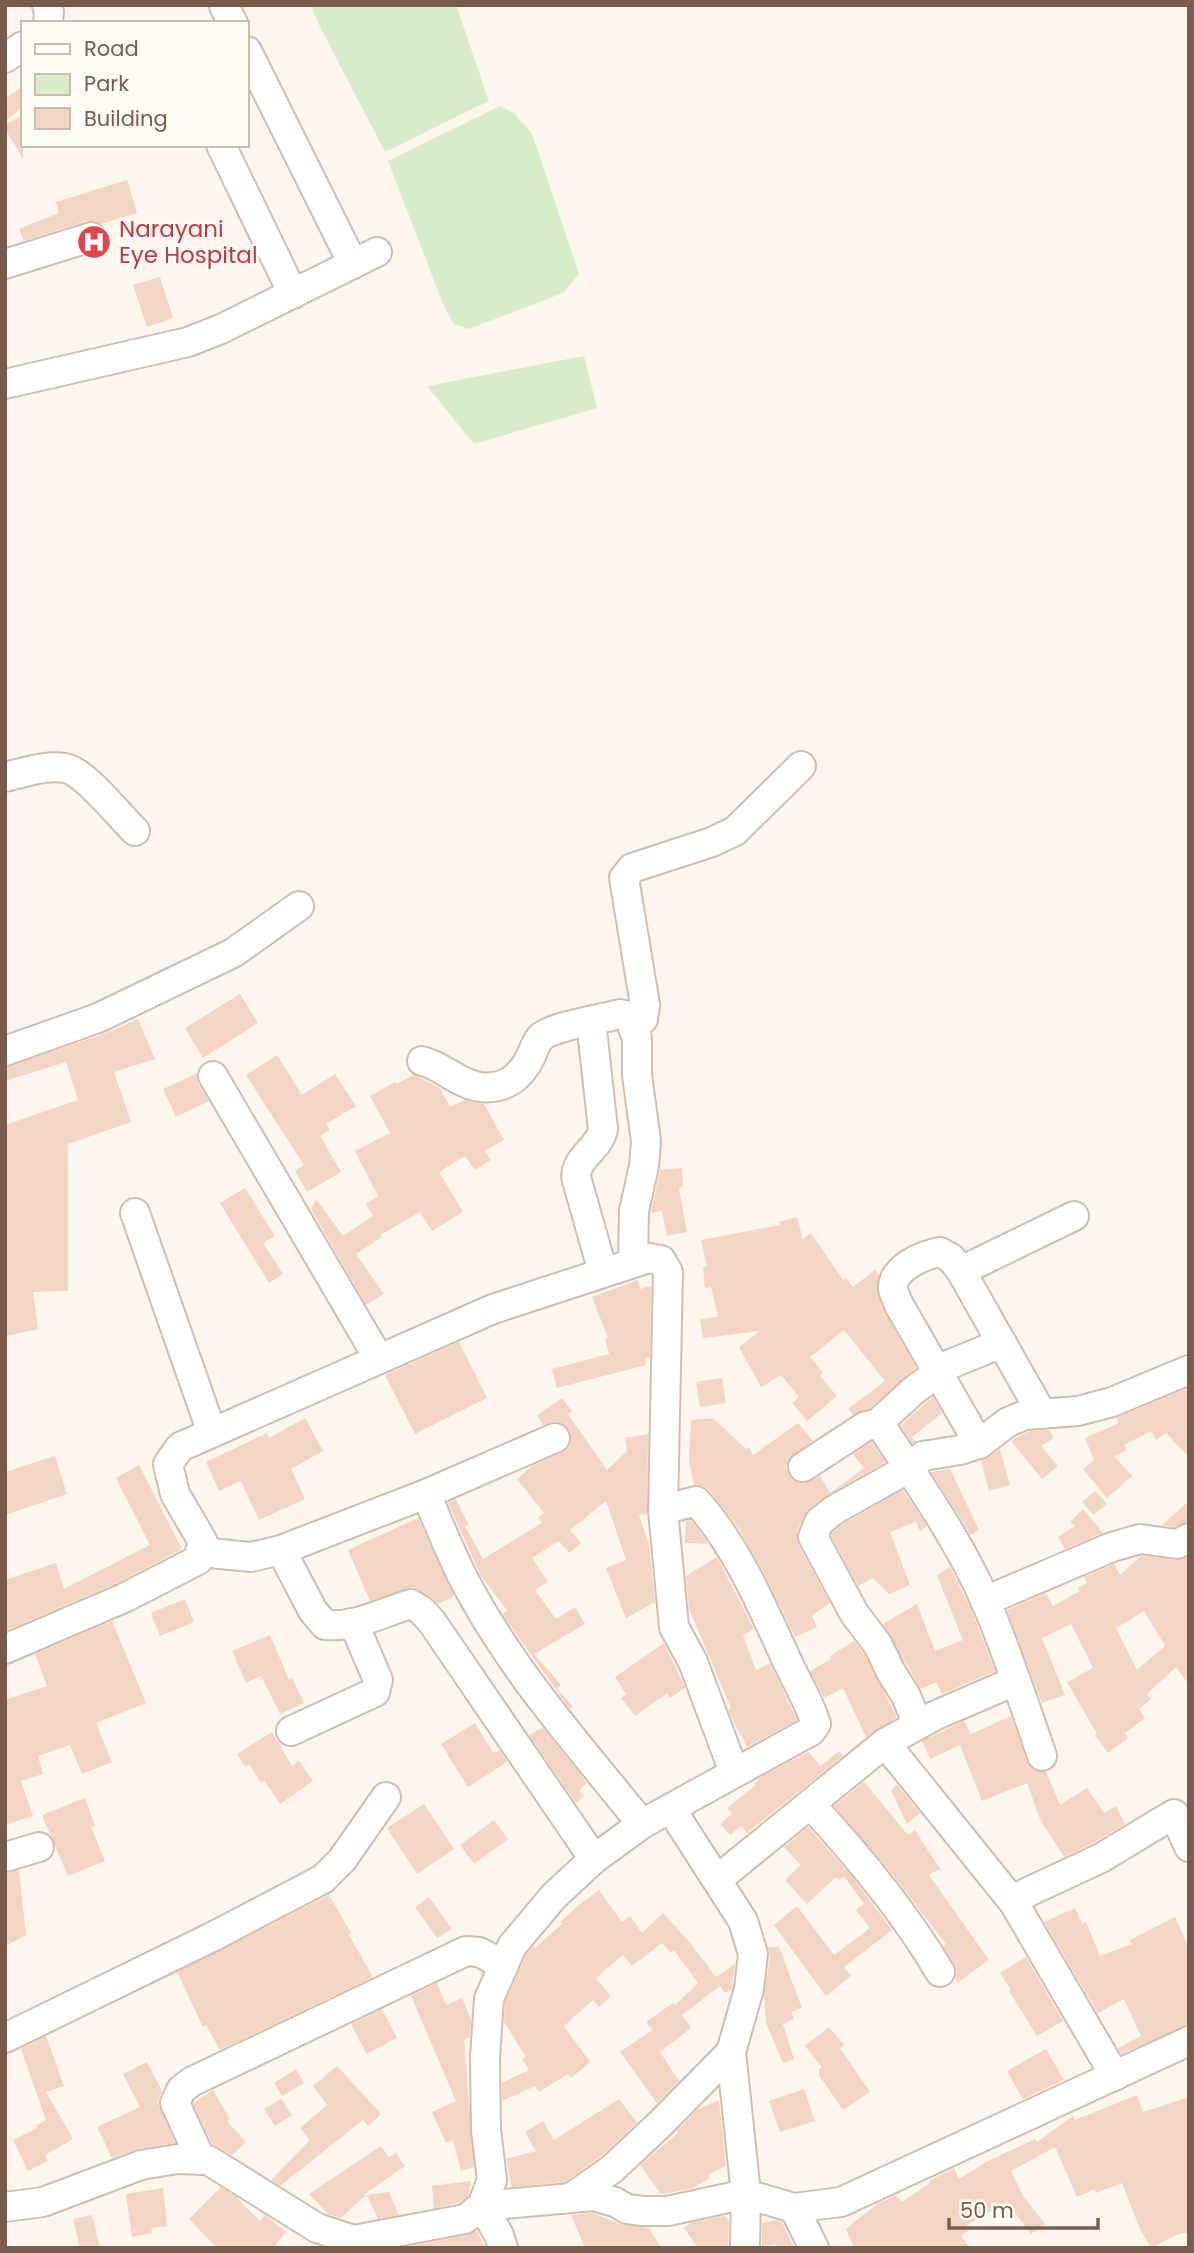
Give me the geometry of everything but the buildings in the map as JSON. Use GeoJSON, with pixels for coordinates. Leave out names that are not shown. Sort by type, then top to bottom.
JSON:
{"type":"FeatureCollection","features":[{"type":"Feature","properties":{"kind":"street"},"geometry":{"type":"LineString","coordinates":[[5,58],[21,47]]}},
{"type":"Feature","properties":{"kind":"street"},"geometry":{"type":"LineString","coordinates":[[5,384],[188,342],[221,329],[365,258],[248,53]]}},
{"type":"Feature","properties":{"kind":"street"},"geometry":{"type":"LineString","coordinates":[[222,147],[293,294]]}},
{"type":"Feature","properties":{"kind":"street"},"geometry":{"type":"LineString","coordinates":[[5,264],[91,237]]}},
{"type":"Feature","properties":{"kind":"street"},"geometry":{"type":"LineString","coordinates":[[633,1028],[643,1019],[645,1005],[624,878],[632,868],[712,842],[735,831],[801,766]]}},
{"type":"Feature","properties":{"kind":"street"},"geometry":{"type":"LineString","coordinates":[[5,777],[50,769],[69,769],[82,778],[135,831]]}},
{"type":"Feature","properties":{"kind":"street"},"geometry":{"type":"LineString","coordinates":[[5,1051],[97,1018],[233,953],[299,906]]}},
{"type":"Feature","properties":{"kind":"street"},"geometry":{"type":"LineString","coordinates":[[422,1060],[436,1064],[466,1084],[501,1086],[512,1082],[523,1071],[542,1036],[553,1030],[620,1014],[629,1017],[637,1038],[637,1075],[646,1141],[644,1166],[634,1211],[633,1261]]}},
{"type":"Feature","properties":{"kind":"street"},"geometry":{"type":"LineString","coordinates":[[591,1021],[603,1129],[601,1140],[576,1166],[576,1177],[603,1272]]}},
{"type":"Feature","properties":{"kind":"street"},"geometry":{"type":"LineString","coordinates":[[213,1076],[379,1359]]}},
{"type":"Feature","properties":{"kind":"street"},"geometry":{"type":"LineString","coordinates":[[135,1213],[212,1433]]}},
{"type":"Feature","properties":{"kind":"street"},"geometry":{"type":"LineString","coordinates":[[961,1271],[1074,1216]]}},
{"type":"Feature","properties":{"kind":"street"},"geometry":{"type":"LineString","coordinates":[[979,1444],[893,1290],[895,1279],[903,1269],[929,1254],[940,1252],[951,1258],[961,1271],[1042,1414]]}},
{"type":"Feature","properties":{"kind":"street"},"geometry":{"type":"LineString","coordinates":[[5,1649],[124,1598],[198,1560],[203,1542],[175,1493],[168,1464],[180,1447],[493,1309],[633,1261],[649,1258],[662,1260],[668,1272],[663,1510],[674,1627],[693,1662],[734,1772]]}},
{"type":"Feature","properties":{"kind":"street"},"geometry":{"type":"LineString","coordinates":[[803,1467],[866,1426],[877,1424],[905,1398],[948,1365],[1002,1343]]}},
{"type":"Feature","properties":{"kind":"street"},"geometry":{"type":"LineString","coordinates":[[918,1725],[906,1696],[878,1645],[854,1613],[813,1537],[818,1522],[834,1510],[909,1468],[923,1456],[979,1444],[1008,1422],[1025,1415],[1078,1411],[1112,1402],[1189,1370]]}},
{"type":"Feature","properties":{"kind":"street"},"geometry":{"type":"LineString","coordinates":[[877,1424],[884,1430],[920,1483],[955,1542],[985,1601],[1042,1755]]}},
{"type":"Feature","properties":{"kind":"street"},"geometry":{"type":"LineString","coordinates":[[200,1552],[251,1557],[281,1550],[426,1494],[555,1438]]}},
{"type":"Feature","properties":{"kind":"street"},"geometry":{"type":"LineString","coordinates":[[426,1494],[463,1578],[532,1688],[642,1824]]}},
{"type":"Feature","properties":{"kind":"street"},"geometry":{"type":"LineString","coordinates":[[5,2207],[43,2202],[141,2165],[177,2159],[208,2160],[320,2238],[354,2240],[465,2219],[482,2206],[492,2180],[485,2057],[489,1999],[512,1946],[554,1896],[594,1859],[642,1824],[814,1728],[815,1720],[728,1542],[696,1501],[663,1510]]}},
{"type":"Feature","properties":{"kind":"street"},"geometry":{"type":"LineString","coordinates":[[985,1601],[1112,1546],[1140,1539],[1177,1544],[1189,1538]]}},
{"type":"Feature","properties":{"kind":"street"},"geometry":{"type":"LineString","coordinates":[[281,1550],[313,1611],[325,1625],[340,1627],[411,1604],[422,1611],[594,1859]]}},
{"type":"Feature","properties":{"kind":"street"},"geometry":{"type":"LineString","coordinates":[[291,1731],[375,1692],[378,1680],[354,1623]]}},
{"type":"Feature","properties":{"kind":"street"},"geometry":{"type":"LineString","coordinates":[[718,1879],[886,1743],[934,1716],[1015,1681]]}},
{"type":"Feature","properties":{"kind":"street"},"geometry":{"type":"LineString","coordinates":[[886,1743],[1014,1903],[1115,2076]]}},
{"type":"Feature","properties":{"kind":"street"},"geometry":{"type":"LineString","coordinates":[[5,2038],[212,1937],[323,1879],[342,1860],[386,1797]]}},
{"type":"Feature","properties":{"kind":"street"},"geometry":{"type":"LineString","coordinates":[[811,1805],[877,1880],[927,1949],[940,1972]]}},
{"type":"Feature","properties":{"kind":"street"},"geometry":{"type":"LineString","coordinates":[[671,1809],[743,1921],[753,1954],[749,1989],[731,2052],[746,2194],[745,2248]]}},
{"type":"Feature","properties":{"kind":"street"},"geometry":{"type":"LineString","coordinates":[[1014,1903],[1026,1893],[1101,1858],[1181,1809],[1189,1847]]}},
{"type":"Feature","properties":{"kind":"street"},"geometry":{"type":"LineString","coordinates":[[5,1857],[39,1847]]}},
{"type":"Feature","properties":{"kind":"street"},"geometry":{"type":"LineString","coordinates":[[201,2160],[175,2103],[181,2090],[191,2082],[466,1951],[479,1952],[504,1965]]}},
{"type":"Feature","properties":{"kind":"street"},"geometry":{"type":"LineString","coordinates":[[482,2206],[594,2196],[615,2202],[626,2209],[643,2211],[692,2207],[746,2194],[794,2208],[841,2202],[1189,2041]]}},
{"type":"Feature","properties":{"kind":"street"},"geometry":{"type":"LineString","coordinates":[[572,2197],[612,2169],[731,2052]]}},
{"type":"Feature","properties":{"kind":"street"},"geometry":{"type":"LineString","coordinates":[[482,2206],[499,2235],[503,2248]]}},
{"type":"Feature","properties":{"kind":"street"},"geometry":{"type":"LineString","coordinates":[[794,2208],[814,2248]]}},
{"type":"Feature","properties":{"kind":"green space"},"geometry":{"type":"Polygon","coordinates":[[[311,5],[456,5],[489,101],[385,152],[311,5]]]}},
{"type":"Feature","properties":{"kind":"green space"},"geometry":{"type":"Polygon","coordinates":[[[500,106],[515,114],[532,134],[579,274],[563,293],[469,329],[454,324],[445,309],[388,161],[500,106]]]}},
{"type":"Feature","properties":{"kind":"green space"},"geometry":{"type":"Polygon","coordinates":[[[584,356],[597,408],[474,444],[427,386],[584,356]]]}},
{"type":"Feature","properties":{"kind":"place","name":"Narayani Eye Hospital"},"geometry":{"type":"Point","coordinates":[94,242]}}]}
